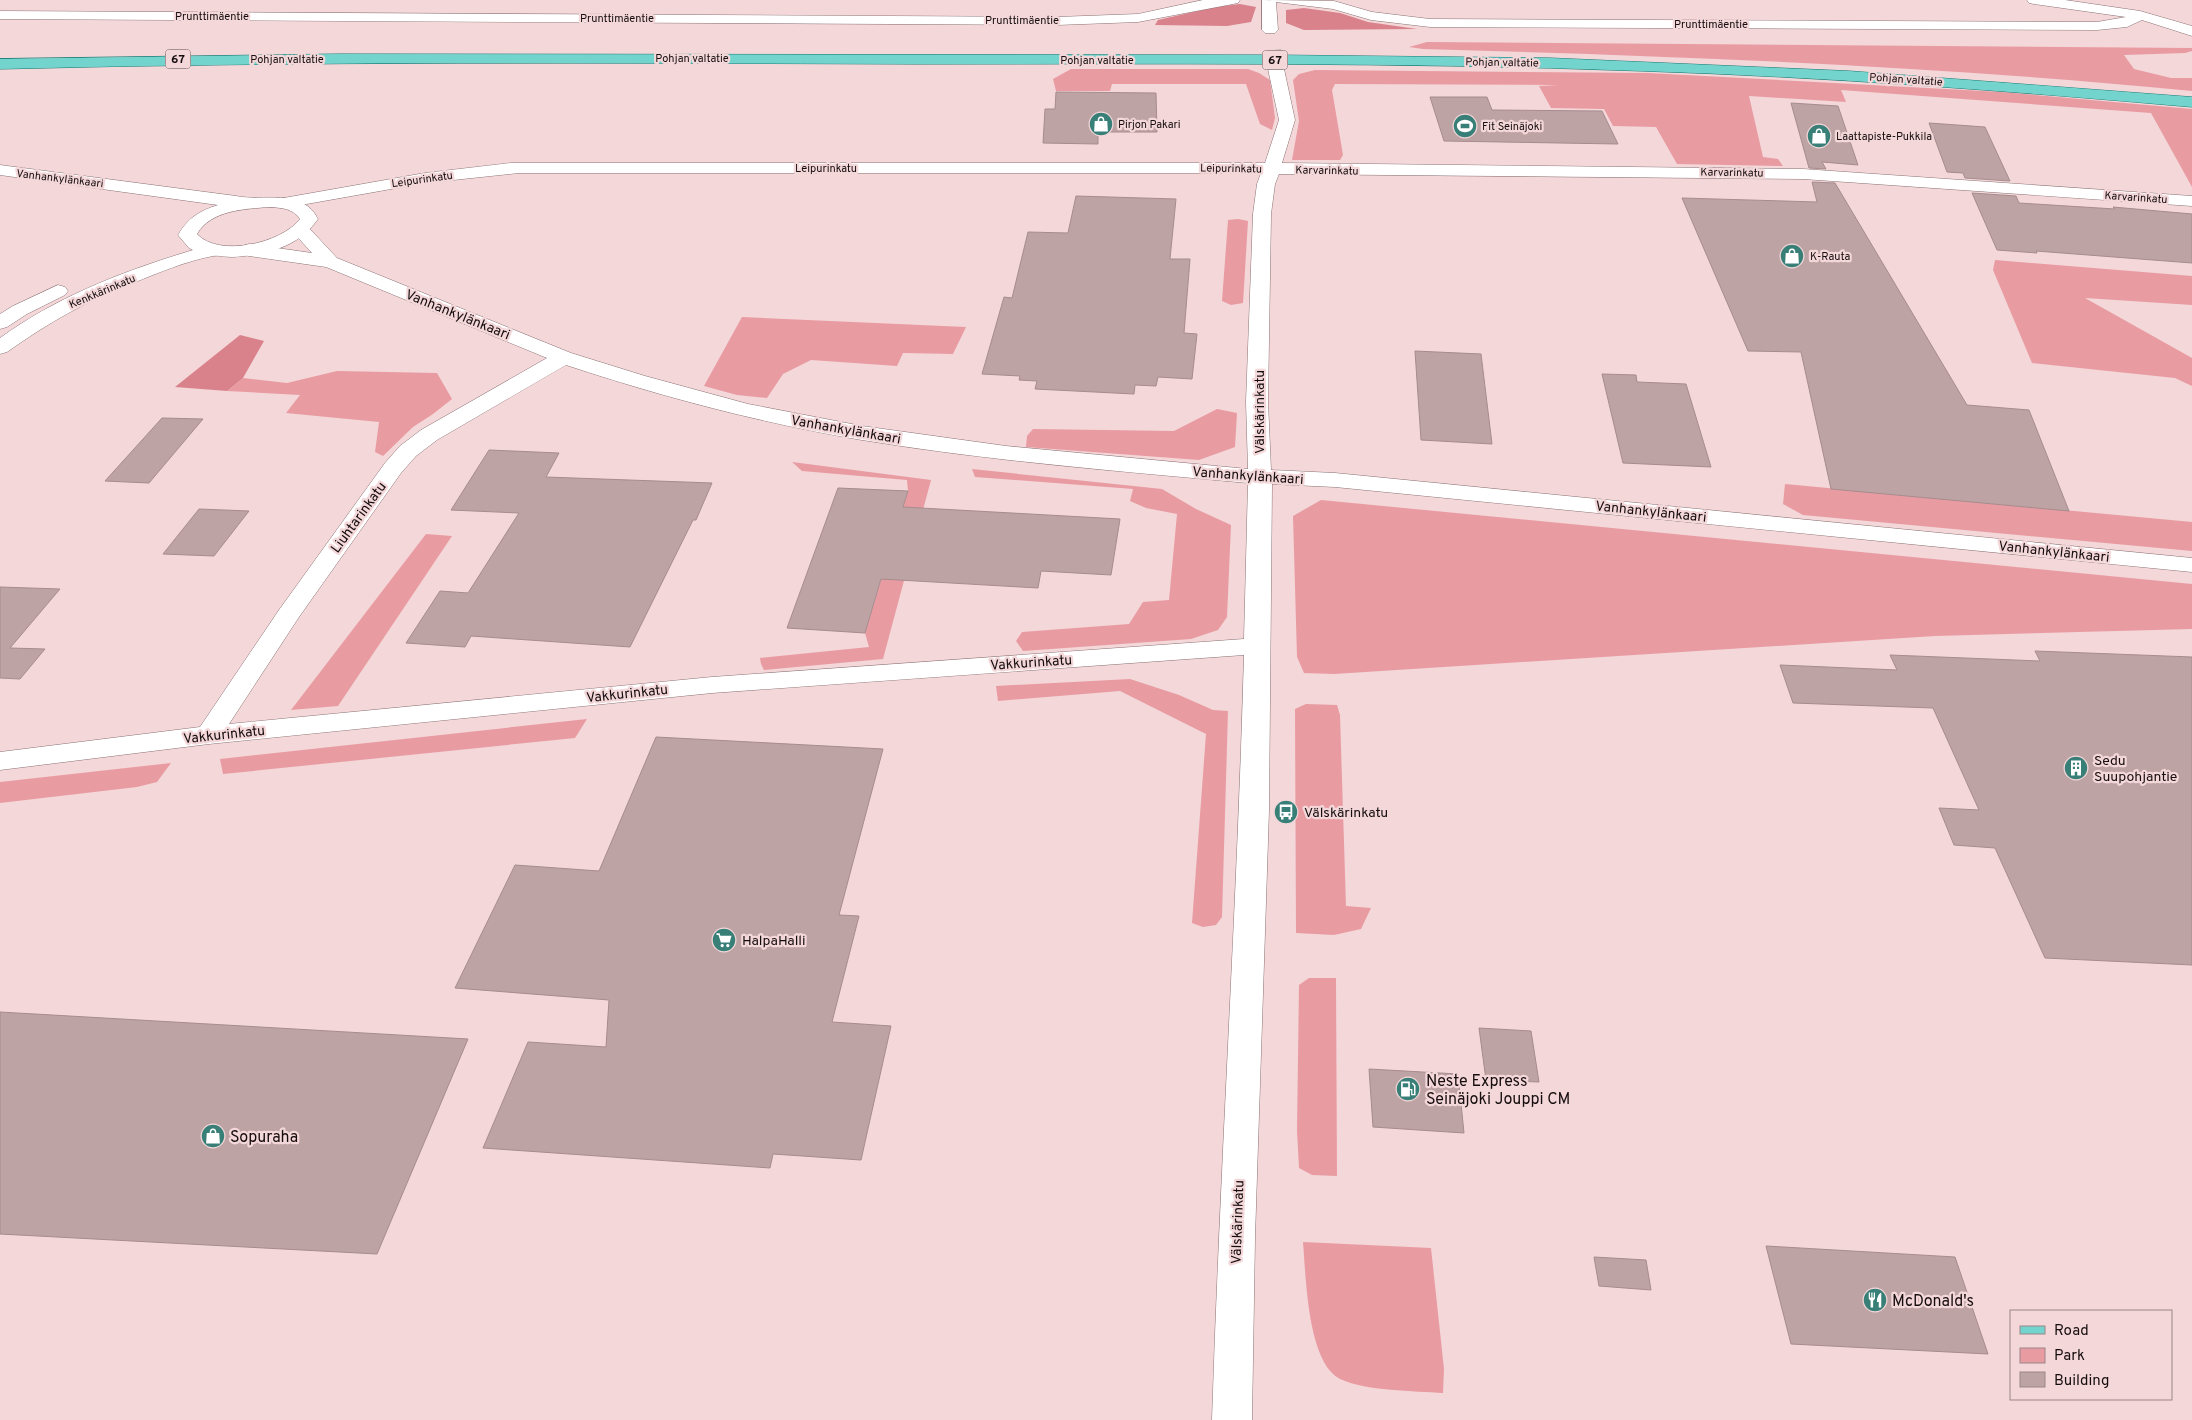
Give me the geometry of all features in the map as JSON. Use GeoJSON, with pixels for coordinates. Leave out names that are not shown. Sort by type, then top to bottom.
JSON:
{"type":"FeatureCollection","features":[{"type":"Feature","properties":{"kind":"main road"},"geometry":{"type":"LineString","coordinates":[[0,53],[203,55],[332,59]]}},
{"type":"Feature","properties":{"kind":"main road","name":"Pohjan valtatie"},"geometry":{"type":"LineString","coordinates":[[0,64],[193,59],[1324,60],[1521,63],[1855,76],[2011,86],[2192,102]]}},
{"type":"Feature","properties":{"kind":"main road"},"geometry":{"type":"LineString","coordinates":[[0,78],[357,59]]}},
{"type":"Feature","properties":{"kind":"street","name":"Prunttimäentie"},"geometry":{"type":"LineString","coordinates":[[0,15],[1057,21],[1138,18],[1209,3],[1233,0]]}},
{"type":"Feature","properties":{"kind":"street"},"geometry":{"type":"LineString","coordinates":[[1269,0],[1271,39]]}},
{"type":"Feature","properties":{"kind":"street","name":"Prunttimäentie"},"geometry":{"type":"LineString","coordinates":[[1282,0],[1334,5],[1371,16],[1430,23],[2097,26],[2127,23],[2140,15]]}},
{"type":"Feature","properties":{"kind":"street"},"geometry":{"type":"LineString","coordinates":[[2034,0],[2140,15],[2192,30]]}},
{"type":"Feature","properties":{"kind":"street"},"geometry":{"type":"LineString","coordinates":[[2128,0],[2140,15]]}},
{"type":"Feature","properties":{"kind":"street","name":"Välskärinkatu"},"geometry":{"type":"LineString","coordinates":[[1232,1420],[1236,1237],[1254,810],[1260,477],[1257,402],[1262,214],[1266,184],[1283,138],[1287,120],[1276,69]]}},
{"type":"Feature","properties":{"kind":"street","name":"Leipurinkatu"},"geometry":{"type":"LineString","coordinates":[[284,203],[382,184],[513,168],[1271,169]]}},
{"type":"Feature","properties":{"kind":"street","name":"Karvarinkatu"},"geometry":{"type":"LineString","coordinates":[[1271,169],[1803,174],[2192,201]]}},
{"type":"Feature","properties":{"kind":"street","name":"Vanhankylänkaari"},"geometry":{"type":"LineString","coordinates":[[0,170],[78,178],[203,198],[256,203]]}},
{"type":"Feature","properties":{"kind":"street","name":"Leipurinkatu"},"geometry":{"type":"LineString","coordinates":[[249,250],[288,239],[305,225],[382,184]]}},
{"type":"Feature","properties":{"kind":"street","name":"Vanhankylänkaari"},"geometry":{"type":"LineString","coordinates":[[119,186],[182,210],[193,228],[190,242],[199,247],[213,250]]}},
{"type":"Feature","properties":{"kind":"street"},"geometry":{"type":"LineString","coordinates":[[256,203],[284,203]]}},
{"type":"Feature","properties":{"kind":"street","name":"Kenkkärinkatu"},"geometry":{"type":"LineString","coordinates":[[0,323],[20,310],[63,288],[154,254],[223,209],[256,203]]}},
{"type":"Feature","properties":{"kind":"street","name":"Vanhankylänkaari"},"geometry":{"type":"LineString","coordinates":[[284,203],[307,212],[305,225],[330,262]]}},
{"type":"Feature","properties":{"kind":"street"},"geometry":{"type":"LineString","coordinates":[[213,250],[249,250]]}},
{"type":"Feature","properties":{"kind":"street","name":"Kenkkärinkatu"},"geometry":{"type":"LineString","coordinates":[[0,348],[44,317],[79,299],[172,262],[213,250]]}},
{"type":"Feature","properties":{"kind":"street","name":"Vanhankylänkaari"},"geometry":{"type":"LineString","coordinates":[[249,250],[330,262],[564,357],[698,398],[862,433],[1006,453],[1260,477],[1335,480],[2192,565]]}},
{"type":"Feature","properties":{"kind":"street","name":"Liuhtarinkatu"},"geometry":{"type":"LineString","coordinates":[[209,735],[220,714],[288,615],[393,468],[408,451],[430,435],[564,357]]}},
{"type":"Feature","properties":{"kind":"street","name":"Vakkurinkatu"},"geometry":{"type":"LineString","coordinates":[[0,761],[209,735],[712,685],[1257,646]]}},
{"type":"Feature","properties":{"kind":"green space"},"geometry":{"type":"Polygon","coordinates":[[[1427,42],[2192,48],[2192,51],[2185,53],[2124,55],[2134,69],[2171,78],[2192,78],[2192,91],[2000,75],[1808,63],[1409,47],[1427,42]]]}},
{"type":"Feature","properties":{"kind":"green space"},"geometry":{"type":"Polygon","coordinates":[[[1071,69],[1248,69],[1270,80],[1275,118],[1272,130],[1260,124],[1246,84],[1112,84],[1110,91],[1056,91],[1053,79],[1071,69]]]}},
{"type":"Feature","properties":{"kind":"green space"},"geometry":{"type":"Polygon","coordinates":[[[1315,70],[1648,73],[2002,92],[2192,109],[2192,187],[2151,113],[1841,90],[1846,102],[1749,96],[1763,157],[1778,159],[1783,166],[1677,164],[1656,127],[1613,126],[1604,109],[1551,108],[1539,86],[1559,85],[1335,84],[1332,90],[1343,155],[1340,160],[1292,160],[1299,121],[1293,80],[1299,74],[1315,70]]]}},
{"type":"Feature","properties":{"kind":"green space"},"geometry":{"type":"Polygon","coordinates":[[[1228,220],[1248,221],[1243,303],[1231,305],[1222,301],[1228,220]]]}},
{"type":"Feature","properties":{"kind":"green space"},"geometry":{"type":"Polygon","coordinates":[[[1995,260],[2192,276],[2192,305],[2085,298],[2192,358],[2192,386],[2175,378],[2032,363],[1993,270],[1995,260]]]}},
{"type":"Feature","properties":{"kind":"green space"},"geometry":{"type":"Polygon","coordinates":[[[742,317],[966,327],[953,354],[903,353],[897,366],[811,360],[783,374],[767,398],[737,395],[704,386],[742,317]]]}},
{"type":"Feature","properties":{"kind":"green space"},"geometry":{"type":"Polygon","coordinates":[[[337,371],[437,373],[452,399],[413,427],[383,456],[375,452],[379,422],[286,413],[300,395],[227,391],[243,378],[287,383],[337,371]]]}},
{"type":"Feature","properties":{"kind":"green space"},"geometry":{"type":"Polygon","coordinates":[[[1217,409],[1237,413],[1235,447],[1199,460],[1026,447],[1027,436],[1033,429],[1174,431],[1217,409]]]}},
{"type":"Feature","properties":{"kind":"green space"},"geometry":{"type":"Polygon","coordinates":[[[792,462],[931,480],[883,659],[764,670],[761,664],[760,658],[869,647],[865,633],[908,491],[907,480],[802,471],[792,462]]]}},
{"type":"Feature","properties":{"kind":"green space"},"geometry":{"type":"Polygon","coordinates":[[[972,469],[1162,489],[1196,509],[1231,525],[1227,617],[1218,630],[1191,639],[1023,651],[1016,641],[1022,632],[1129,624],[1143,602],[1169,600],[1177,514],[1146,508],[1130,501],[1133,489],[975,477],[972,469]]]}},
{"type":"Feature","properties":{"kind":"green space"},"geometry":{"type":"Polygon","coordinates":[[[1785,484],[2192,522],[2192,551],[1803,515],[1783,504],[1785,484]]]}},
{"type":"Feature","properties":{"kind":"green space"},"geometry":{"type":"Polygon","coordinates":[[[1321,500],[2192,584],[2192,629],[1935,636],[1334,674],[1304,673],[1297,657],[1293,516],[1321,500]]]}},
{"type":"Feature","properties":{"kind":"green space"},"geometry":{"type":"Polygon","coordinates":[[[426,534],[452,536],[338,706],[291,710],[426,534]]]}},
{"type":"Feature","properties":{"kind":"green space"},"geometry":{"type":"Polygon","coordinates":[[[1130,679],[1179,695],[1213,710],[1228,711],[1222,917],[1216,925],[1203,927],[1192,923],[1206,734],[1120,691],[998,701],[996,686],[1130,679]]]}},
{"type":"Feature","properties":{"kind":"green space"},"geometry":{"type":"Polygon","coordinates":[[[1306,704],[1337,705],[1340,715],[1346,906],[1371,908],[1361,929],[1334,935],[1296,933],[1295,709],[1306,704]]]}},
{"type":"Feature","properties":{"kind":"green space"},"geometry":{"type":"Polygon","coordinates":[[[587,719],[575,738],[223,774],[220,759],[587,719]]]}},
{"type":"Feature","properties":{"kind":"green space"},"geometry":{"type":"Polygon","coordinates":[[[171,763],[157,782],[137,787],[0,803],[0,782],[171,763]]]}},
{"type":"Feature","properties":{"kind":"green space"},"geometry":{"type":"Polygon","coordinates":[[[1309,978],[1336,978],[1337,1176],[1312,1175],[1299,1168],[1297,1131],[1299,985],[1309,978]]]}},
{"type":"Feature","properties":{"kind":"green space"},"geometry":{"type":"Polygon","coordinates":[[[1303,1242],[1431,1248],[1444,1369],[1443,1393],[1390,1390],[1363,1386],[1340,1379],[1329,1370],[1321,1355],[1310,1317],[1303,1242]]]}},
{"type":"Feature","properties":{"kind":"shaded area"},"geometry":{"type":"Polygon","coordinates":[[[1240,4],[1256,7],[1251,22],[1227,26],[1155,25],[1158,20],[1215,7],[1240,4]]]}},
{"type":"Feature","properties":{"kind":"shaded area"},"geometry":{"type":"Polygon","coordinates":[[[1304,8],[1340,13],[1368,22],[1417,29],[1304,30],[1286,23],[1286,10],[1304,8]]]}},
{"type":"Feature","properties":{"kind":"shaded area"},"geometry":{"type":"Polygon","coordinates":[[[240,335],[264,341],[243,378],[227,391],[175,387],[240,335]]]}},
{"type":"Feature","properties":{"kind":"building","name":"Pirjon Pakari"},"geometry":{"type":"Polygon","coordinates":[[[1056,92],[1156,93],[1157,132],[1098,132],[1098,144],[1043,143],[1045,109],[1055,109],[1056,92]]]}},
{"type":"Feature","properties":{"kind":"building"},"geometry":{"type":"Polygon","coordinates":[[[1430,97],[1487,97],[1492,110],[1602,111],[1618,144],[1444,141],[1430,97]]]}},
{"type":"Feature","properties":{"kind":"building"},"geometry":{"type":"Polygon","coordinates":[[[1791,103],[1838,106],[1858,165],[1822,162],[1826,169],[1809,168],[1791,103]]]}},
{"type":"Feature","properties":{"kind":"building"},"geometry":{"type":"Polygon","coordinates":[[[1929,123],[1985,127],[2010,181],[1965,178],[1963,173],[1947,172],[1929,123]]]}},
{"type":"Feature","properties":{"kind":"building"},"geometry":{"type":"Polygon","coordinates":[[[1812,182],[1835,183],[1967,405],[2029,410],[2069,511],[1831,489],[1801,352],[1748,351],[1682,198],[1817,202],[1812,182]]]}},
{"type":"Feature","properties":{"kind":"building"},"geometry":{"type":"Polygon","coordinates":[[[1972,193],[2016,196],[2019,203],[2115,209],[2113,207],[2192,214],[2192,263],[2036,251],[2037,253],[1997,250],[1972,193]]]}},
{"type":"Feature","properties":{"kind":"building"},"geometry":{"type":"Polygon","coordinates":[[[1076,196],[1176,199],[1170,259],[1190,259],[1184,333],[1197,334],[1192,379],[1158,377],[1156,386],[1135,385],[1134,394],[1035,389],[1037,381],[1019,380],[1020,376],[982,374],[1004,297],[1012,298],[1028,232],[1068,233],[1076,196]]]}},
{"type":"Feature","properties":{"kind":"building"},"geometry":{"type":"Polygon","coordinates":[[[1415,351],[1481,354],[1492,444],[1421,440],[1415,351]]]}},
{"type":"Feature","properties":{"kind":"building"},"geometry":{"type":"Polygon","coordinates":[[[1602,374],[1636,375],[1637,382],[1686,384],[1711,467],[1623,463],[1602,374]]]}},
{"type":"Feature","properties":{"kind":"building"},"geometry":{"type":"Polygon","coordinates":[[[162,418],[203,419],[149,483],[105,481],[162,418]]]}},
{"type":"Feature","properties":{"kind":"building"},"geometry":{"type":"Polygon","coordinates":[[[489,450],[559,453],[546,477],[712,483],[696,520],[693,520],[630,647],[471,636],[465,647],[406,643],[440,591],[468,593],[519,513],[451,510],[489,450]]]}},
{"type":"Feature","properties":{"kind":"building"},"geometry":{"type":"Polygon","coordinates":[[[838,488],[908,491],[903,507],[1120,519],[1111,575],[1041,571],[1038,588],[881,579],[865,633],[787,628],[838,488]]]}},
{"type":"Feature","properties":{"kind":"building"},"geometry":{"type":"Polygon","coordinates":[[[199,509],[249,511],[214,556],[163,554],[199,509]]]}},
{"type":"Feature","properties":{"kind":"building"},"geometry":{"type":"Polygon","coordinates":[[[0,587],[60,589],[10,648],[45,649],[20,679],[0,678],[0,587]]]}},
{"type":"Feature","properties":{"kind":"building","name":"Sedu Suupohjantie"},"geometry":{"type":"Polygon","coordinates":[[[2035,651],[2192,657],[2192,965],[2045,958],[1995,848],[1954,845],[1939,808],[1979,810],[1933,708],[1793,703],[1780,665],[1897,670],[1890,655],[2040,661],[2035,651]]]}},
{"type":"Feature","properties":{"kind":"building"},"geometry":{"type":"Polygon","coordinates":[[[656,737],[883,749],[839,915],[859,916],[832,1022],[891,1026],[861,1160],[773,1154],[770,1168],[483,1148],[528,1042],[606,1047],[609,1000],[455,988],[515,865],[599,871],[656,737]]]}},
{"type":"Feature","properties":{"kind":"building","name":"Sopuraha"},"geometry":{"type":"Polygon","coordinates":[[[0,1012],[468,1039],[377,1254],[0,1234],[0,1012]]]}},
{"type":"Feature","properties":{"kind":"building"},"geometry":{"type":"Polygon","coordinates":[[[1479,1028],[1531,1031],[1539,1082],[1486,1080],[1479,1028]]]}},
{"type":"Feature","properties":{"kind":"building"},"geometry":{"type":"Polygon","coordinates":[[[1369,1069],[1458,1074],[1464,1133],[1373,1127],[1369,1069]]]}},
{"type":"Feature","properties":{"kind":"building","name":"McDonald's"},"geometry":{"type":"Polygon","coordinates":[[[1766,1246],[1955,1257],[1988,1354],[1791,1344],[1766,1246]]]}},
{"type":"Feature","properties":{"kind":"building"},"geometry":{"type":"Polygon","coordinates":[[[1594,1257],[1646,1260],[1651,1290],[1599,1286],[1594,1257]]]}},
{"type":"Feature","properties":{"kind":"tunnel"},"geometry":{"type":"LineString","coordinates":[[1273,50],[1276,69]]}},
{"type":"Feature","properties":{"kind":"place","name":"Pirjon Pakari"},"geometry":{"type":"Point","coordinates":[1101,124]}},
{"type":"Feature","properties":{"kind":"place","name":"Fit Seinäjoki"},"geometry":{"type":"Point","coordinates":[1465,126]}},
{"type":"Feature","properties":{"kind":"place","name":"Laattapiste-Pukkila"},"geometry":{"type":"Point","coordinates":[1819,136]}},
{"type":"Feature","properties":{"kind":"place","name":"K-Rauta"},"geometry":{"type":"Point","coordinates":[1792,256]}},
{"type":"Feature","properties":{"kind":"place","name":"Sedu Suupohjantie"},"geometry":{"type":"Point","coordinates":[2076,768]}},
{"type":"Feature","properties":{"kind":"place","name":"Välskärinkatu"},"geometry":{"type":"Point","coordinates":[1286,812]}},
{"type":"Feature","properties":{"kind":"place","name":"HalpaHalli"},"geometry":{"type":"Point","coordinates":[724,940]}},
{"type":"Feature","properties":{"kind":"place","name":"Neste Express Seinäjoki Jouppi CM"},"geometry":{"type":"Point","coordinates":[1408,1089]}},
{"type":"Feature","properties":{"kind":"place","name":"Sopuraha"},"geometry":{"type":"Point","coordinates":[213,1136]}},
{"type":"Feature","properties":{"kind":"place","name":"McDonald's"},"geometry":{"type":"Point","coordinates":[1875,1300]}}]}
